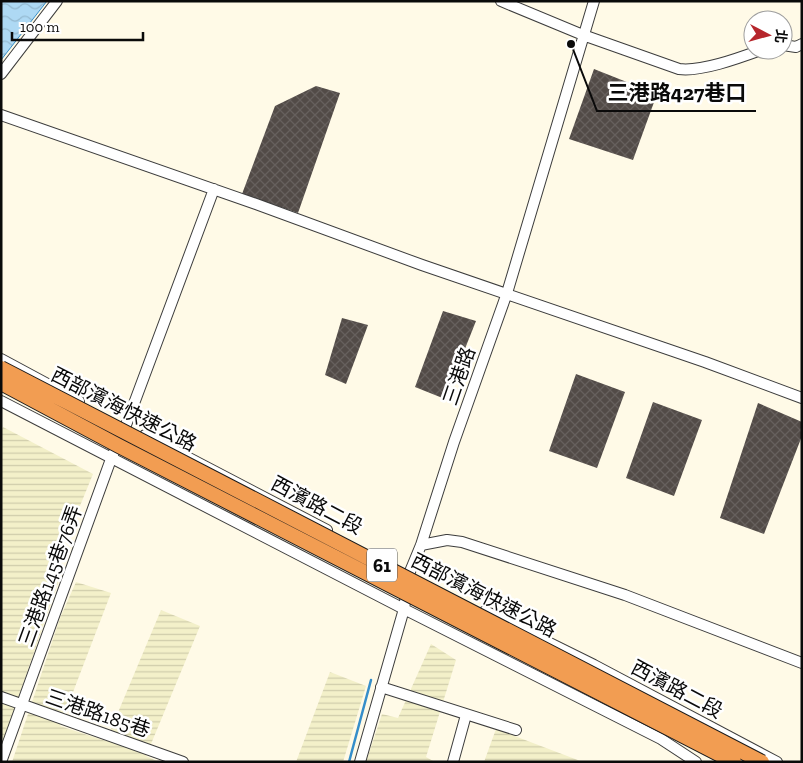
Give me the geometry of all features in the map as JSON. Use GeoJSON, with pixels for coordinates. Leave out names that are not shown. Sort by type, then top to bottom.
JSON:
{"type":"FeatureCollection","features":[{"type":"Feature","properties":{"kind":"highway","name":"西部濱海快速公路"},"geometry":{"type":"LineString","coordinates":[[1,368],[762,762]]}},
{"type":"Feature","properties":{"kind":"highway","name":"西部濱海快速公路"},"geometry":{"type":"LineString","coordinates":[[1,383],[734,762]]}},
{"type":"Feature","properties":{"kind":"street"},"geometry":{"type":"LineString","coordinates":[[1,74],[57,1]]}},
{"type":"Feature","properties":{"kind":"street"},"geometry":{"type":"LineString","coordinates":[[501,1],[583,35],[679,69],[689,71],[743,56]]}},
{"type":"Feature","properties":{"kind":"street","name":"三港路"},"geometry":{"type":"LineString","coordinates":[[360,762],[404,609],[409,574],[421,545],[454,442],[506,294],[594,1]]}},
{"type":"Feature","properties":{"kind":"street"},"geometry":{"type":"LineString","coordinates":[[1,115],[348,236],[422,265],[705,362],[802,398]]}},
{"type":"Feature","properties":{"kind":"street","name":"三港路145巷76弄"},"geometry":{"type":"LineString","coordinates":[[1,762],[66,586],[110,459],[126,425],[214,189]]}},
{"type":"Feature","properties":{"kind":"street","name":"西濱路二段"},"geometry":{"type":"LineString","coordinates":[[1,359],[306,518],[409,574],[594,665],[777,762]]}},
{"type":"Feature","properties":{"kind":"street"},"geometry":{"type":"LineString","coordinates":[[1,401],[110,459],[661,738],[696,762]]}},
{"type":"Feature","properties":{"kind":"street"},"geometry":{"type":"LineString","coordinates":[[421,545],[447,540],[462,542],[625,595],[802,663]]}},
{"type":"Feature","properties":{"kind":"street"},"geometry":{"type":"LineString","coordinates":[[382,686],[516,730]]}},
{"type":"Feature","properties":{"kind":"street","name":"三港路185巷"},"geometry":{"type":"LineString","coordinates":[[1,697],[183,762]]}},
{"type":"Feature","properties":{"kind":"street"},"geometry":{"type":"LineString","coordinates":[[453,762],[466,715]]}},
{"type":"Feature","properties":{"kind":"shaded area"},"geometry":{"type":"Polygon","coordinates":[[[3,427],[93,474],[53,572],[60,577],[1,748],[1,432],[3,427]]]}},
{"type":"Feature","properties":{"kind":"shaded area"},"geometry":{"type":"Polygon","coordinates":[[[76,582],[111,593],[60,726],[106,741],[161,610],[200,626],[146,756],[159,762],[12,762],[60,618],[76,582]]]}},
{"type":"Feature","properties":{"kind":"shaded area"},"geometry":{"type":"Polygon","coordinates":[[[431,644],[456,660],[426,757],[435,762],[366,762],[382,714],[398,718],[431,644]]]}},
{"type":"Feature","properties":{"kind":"shaded area"},"geometry":{"type":"Polygon","coordinates":[[[330,672],[366,686],[343,762],[296,762],[330,672]]]}},
{"type":"Feature","properties":{"kind":"shaded area"},"geometry":{"type":"Polygon","coordinates":[[[496,729],[583,762],[484,762],[496,729]]]}},
{"type":"Feature","properties":{"kind":"water"},"geometry":{"type":"Polygon","coordinates":[[[47,1],[1,60],[1,2],[47,1]]]}},
{"type":"Feature","properties":{"kind":"building"},"geometry":{"type":"Polygon","coordinates":[[[594,69],[657,94],[633,160],[569,139],[594,69]]]}},
{"type":"Feature","properties":{"kind":"building"},"geometry":{"type":"Polygon","coordinates":[[[316,86],[340,93],[298,213],[242,194],[275,106],[316,86]]]}},
{"type":"Feature","properties":{"kind":"building"},"geometry":{"type":"Polygon","coordinates":[[[443,311],[476,321],[445,399],[415,387],[443,311]]]}},
{"type":"Feature","properties":{"kind":"building"},"geometry":{"type":"Polygon","coordinates":[[[342,318],[368,325],[346,384],[325,375],[342,318]]]}},
{"type":"Feature","properties":{"kind":"building"},"geometry":{"type":"Polygon","coordinates":[[[576,374],[625,392],[597,468],[549,451],[576,374]]]}},
{"type":"Feature","properties":{"kind":"building"},"geometry":{"type":"Polygon","coordinates":[[[653,402],[702,420],[674,496],[626,478],[653,402]]]}},
{"type":"Feature","properties":{"kind":"building"},"geometry":{"type":"Polygon","coordinates":[[[758,403],[802,422],[802,436],[764,534],[720,518],[758,403]]]}},
{"type":"Feature","properties":{"kind":"waterway"},"geometry":{"type":"LineString","coordinates":[[349,762],[371,680]]}},
{"type":"Feature","properties":{"kind":"place","name":"三港路427巷口"},"geometry":{"type":"Point","coordinates":[571,44]}}]}
